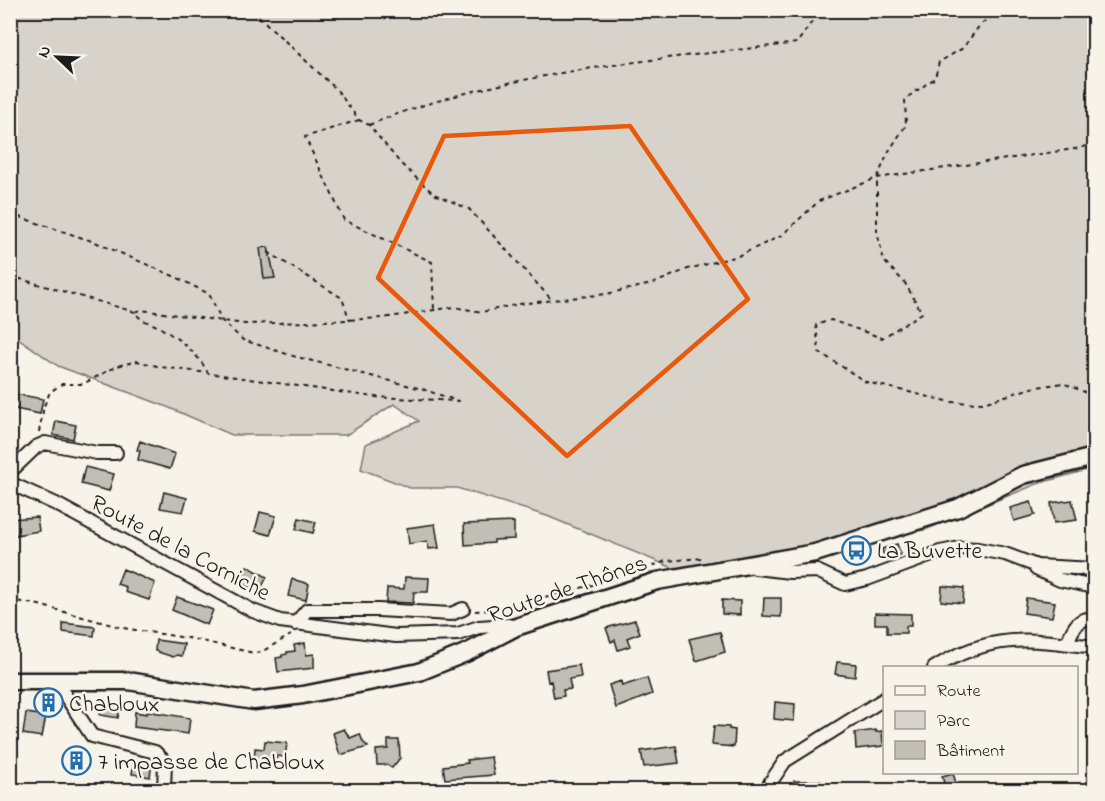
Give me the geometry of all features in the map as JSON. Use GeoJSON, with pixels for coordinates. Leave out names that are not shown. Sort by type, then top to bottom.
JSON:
{"type":"FeatureCollection","features":[{"type":"Feature","properties":{"kind":"main road","name":"Route de Thônes"},"geometry":{"type":"LineString","coordinates":[[10,681],[128,681],[254,701],[303,695],[419,672],[468,652],[516,627],[657,580],[822,551],[958,508],[1023,475],[1095,457]]}},
{"type":"Feature","properties":{"kind":"street"},"geometry":{"type":"LineString","coordinates":[[10,472],[36,447],[45,443],[97,453],[116,453]]}},
{"type":"Feature","properties":{"kind":"street","name":"Route de la Corniche"},"geometry":{"type":"LineString","coordinates":[[10,483],[66,510],[253,611],[280,621],[396,636],[458,634],[479,627],[508,625],[516,627]]}},
{"type":"Feature","properties":{"kind":"street"},"geometry":{"type":"LineString","coordinates":[[742,566],[790,572],[817,571],[845,584],[867,579],[940,552],[960,548],[996,553],[1037,566],[1095,569]]}},
{"type":"Feature","properties":{"kind":"street"},"geometry":{"type":"LineString","coordinates":[[817,571],[822,551]]}},
{"type":"Feature","properties":{"kind":"street"},"geometry":{"type":"LineString","coordinates":[[1026,562],[1060,580],[1095,587]]}},
{"type":"Feature","properties":{"kind":"street"},"geometry":{"type":"LineString","coordinates":[[300,624],[308,609],[452,614],[463,609]]}},
{"type":"Feature","properties":{"kind":"street"},"geometry":{"type":"LineString","coordinates":[[1066,644],[1078,622],[1086,618],[1095,618]]}},
{"type":"Feature","properties":{"kind":"street"},"geometry":{"type":"LineString","coordinates":[[937,666],[948,659],[992,642],[1032,639],[1095,647]]}},
{"type":"Feature","properties":{"kind":"street"},"geometry":{"type":"LineString","coordinates":[[55,681],[92,736],[155,752],[165,762],[164,790]]}},
{"type":"Feature","properties":{"kind":"street"},"geometry":{"type":"LineString","coordinates":[[769,790],[770,783],[786,761],[883,700]]}},
{"type":"Feature","properties":{"kind":"path"},"geometry":{"type":"LineString","coordinates":[[252,10],[337,90],[359,120],[369,125],[401,164],[434,194],[469,209],[551,299]]}},
{"type":"Feature","properties":{"kind":"path"},"geometry":{"type":"LineString","coordinates":[[369,125],[409,108],[467,93],[586,69],[797,43],[820,10]]}},
{"type":"Feature","properties":{"kind":"path"},"geometry":{"type":"LineString","coordinates":[[999,10],[980,25],[963,48],[939,62],[935,78],[905,99],[906,125],[889,151],[878,178],[877,232],[884,261],[905,283],[922,313],[882,338],[831,320],[816,324],[819,352],[866,382],[951,402],[983,403],[1031,388],[1063,383],[1095,396]]}},
{"type":"Feature","properties":{"kind":"path"},"geometry":{"type":"LineString","coordinates":[[359,120],[305,137],[344,220],[432,262],[435,310]]}},
{"type":"Feature","properties":{"kind":"path"},"geometry":{"type":"LineString","coordinates":[[10,276],[135,312],[141,310],[245,324],[350,321],[454,307],[482,312],[551,299],[606,294],[652,284],[688,269],[738,256],[781,236],[819,201],[878,178],[1081,148],[1095,142]]}},
{"type":"Feature","properties":{"kind":"path"},"geometry":{"type":"LineString","coordinates":[[10,214],[95,242],[209,294],[222,321],[243,340],[458,401],[374,397],[161,367],[137,361],[117,366],[83,384],[62,384],[50,392],[44,406],[36,447]]}},
{"type":"Feature","properties":{"kind":"path"},"geometry":{"type":"LineString","coordinates":[[268,252],[342,298],[350,321]]}},
{"type":"Feature","properties":{"kind":"path"},"geometry":{"type":"LineString","coordinates":[[135,312],[139,318],[157,325],[184,343],[201,360],[208,373]]}},
{"type":"Feature","properties":{"kind":"path"},"geometry":{"type":"LineString","coordinates":[[10,600],[39,605],[123,628],[193,639],[255,653],[275,645],[300,624]]}},
{"type":"Feature","properties":{"kind":"highlighted area"},"geometry":{"type":"Polygon","coordinates":[[[630,126],[748,299],[567,456],[378,278],[444,136],[630,126]]]}},
{"type":"Feature","properties":{"kind":"green space"},"geometry":{"type":"Polygon","coordinates":[[[11,11],[1094,11],[1094,468],[1037,484],[925,530],[842,540],[673,568],[547,516],[457,488],[410,488],[361,469],[366,444],[419,421],[394,404],[346,435],[232,435],[165,406],[58,366],[11,333],[11,11]]]}},
{"type":"Feature","properties":{"kind":"building"},"geometry":{"type":"Polygon","coordinates":[[[268,247],[275,278],[264,279],[260,248],[268,247]]]}},
{"type":"Feature","properties":{"kind":"building"},"geometry":{"type":"Polygon","coordinates":[[[10,393],[43,399],[40,414],[10,408],[10,393]]]}},
{"type":"Feature","properties":{"kind":"building"},"geometry":{"type":"Polygon","coordinates":[[[56,421],[76,425],[73,439],[53,435],[56,421]]]}},
{"type":"Feature","properties":{"kind":"building"},"geometry":{"type":"Polygon","coordinates":[[[140,441],[175,454],[170,469],[138,460],[140,451],[137,450],[140,441]]]}},
{"type":"Feature","properties":{"kind":"building"},"geometry":{"type":"Polygon","coordinates":[[[85,467],[114,474],[109,491],[81,484],[85,467]]]}},
{"type":"Feature","properties":{"kind":"building"},"geometry":{"type":"Polygon","coordinates":[[[164,492],[187,498],[183,512],[160,508],[164,492]]]}},
{"type":"Feature","properties":{"kind":"building"},"geometry":{"type":"Polygon","coordinates":[[[1072,500],[1077,520],[1054,523],[1051,503],[1072,500]]]}},
{"type":"Feature","properties":{"kind":"building"},"geometry":{"type":"Polygon","coordinates":[[[1031,502],[1035,515],[1014,521],[1010,508],[1031,502]]]}},
{"type":"Feature","properties":{"kind":"building"},"geometry":{"type":"Polygon","coordinates":[[[260,512],[276,516],[270,535],[255,531],[260,512]]]}},
{"type":"Feature","properties":{"kind":"building"},"geometry":{"type":"Polygon","coordinates":[[[37,517],[39,531],[10,536],[10,519],[37,517]]]}},
{"type":"Feature","properties":{"kind":"building"},"geometry":{"type":"Polygon","coordinates":[[[299,518],[316,522],[313,533],[296,529],[299,518]]]}},
{"type":"Feature","properties":{"kind":"building"},"geometry":{"type":"Polygon","coordinates":[[[514,522],[514,539],[465,545],[464,524],[514,522]]]}},
{"type":"Feature","properties":{"kind":"building"},"geometry":{"type":"Polygon","coordinates":[[[435,524],[439,548],[429,549],[427,541],[409,544],[407,528],[435,524]]]}},
{"type":"Feature","properties":{"kind":"building"},"geometry":{"type":"Polygon","coordinates":[[[897,544],[901,554],[885,560],[882,549],[897,544]]]}},
{"type":"Feature","properties":{"kind":"building"},"geometry":{"type":"Polygon","coordinates":[[[247,566],[267,577],[259,592],[239,582],[247,566]]]}},
{"type":"Feature","properties":{"kind":"building"},"geometry":{"type":"Polygon","coordinates":[[[123,569],[155,583],[149,600],[125,592],[126,587],[117,584],[123,569]]]}},
{"type":"Feature","properties":{"kind":"building"},"geometry":{"type":"Polygon","coordinates":[[[405,577],[429,578],[428,592],[414,592],[413,603],[386,602],[387,588],[404,589],[405,577]]]}},
{"type":"Feature","properties":{"kind":"building"},"geometry":{"type":"Polygon","coordinates":[[[292,579],[309,584],[306,600],[288,596],[292,579]]]}},
{"type":"Feature","properties":{"kind":"building"},"geometry":{"type":"Polygon","coordinates":[[[942,586],[964,588],[963,603],[941,601],[942,586]]]}},
{"type":"Feature","properties":{"kind":"building"},"geometry":{"type":"Polygon","coordinates":[[[177,597],[213,610],[207,625],[172,610],[177,597]]]}},
{"type":"Feature","properties":{"kind":"building"},"geometry":{"type":"Polygon","coordinates":[[[764,598],[781,598],[781,617],[763,616],[764,598]]]}},
{"type":"Feature","properties":{"kind":"building"},"geometry":{"type":"Polygon","coordinates":[[[1026,598],[1055,602],[1052,617],[1024,613],[1026,598]]]}},
{"type":"Feature","properties":{"kind":"building"},"geometry":{"type":"Polygon","coordinates":[[[722,600],[740,601],[740,615],[722,614],[722,600]]]}},
{"type":"Feature","properties":{"kind":"building"},"geometry":{"type":"Polygon","coordinates":[[[875,613],[911,614],[911,626],[906,626],[906,633],[887,633],[887,624],[875,624],[875,613]]]}},
{"type":"Feature","properties":{"kind":"building"},"geometry":{"type":"Polygon","coordinates":[[[635,620],[640,633],[627,638],[630,646],[618,650],[615,640],[611,642],[606,628],[635,620]]]}},
{"type":"Feature","properties":{"kind":"building"},"geometry":{"type":"Polygon","coordinates":[[[63,623],[95,627],[94,636],[63,632],[63,623]]]}},
{"type":"Feature","properties":{"kind":"building"},"geometry":{"type":"Polygon","coordinates":[[[720,632],[725,652],[696,661],[689,639],[720,632]]]}},
{"type":"Feature","properties":{"kind":"building"},"geometry":{"type":"Polygon","coordinates":[[[156,640],[184,644],[182,656],[173,657],[155,651],[156,640]]]}},
{"type":"Feature","properties":{"kind":"building"},"geometry":{"type":"Polygon","coordinates":[[[305,643],[306,655],[314,654],[314,668],[278,672],[276,658],[282,657],[287,652],[295,651],[294,645],[305,643]]]}},
{"type":"Feature","properties":{"kind":"building"},"geometry":{"type":"Polygon","coordinates":[[[837,662],[856,664],[855,677],[835,674],[837,662]]]}},
{"type":"Feature","properties":{"kind":"building"},"geometry":{"type":"Polygon","coordinates":[[[579,665],[581,677],[569,679],[571,689],[563,690],[564,696],[554,698],[546,670],[579,665]]]}},
{"type":"Feature","properties":{"kind":"building"},"geometry":{"type":"Polygon","coordinates":[[[647,678],[652,694],[616,708],[609,685],[621,681],[622,686],[647,678]]]}},
{"type":"Feature","properties":{"kind":"building"},"geometry":{"type":"Polygon","coordinates":[[[775,702],[795,704],[794,721],[774,719],[775,702]]]}},
{"type":"Feature","properties":{"kind":"building"},"geometry":{"type":"Polygon","coordinates":[[[102,704],[120,706],[118,718],[100,715],[102,704]]]}},
{"type":"Feature","properties":{"kind":"building"},"geometry":{"type":"Polygon","coordinates":[[[147,711],[190,718],[188,734],[134,727],[135,712],[147,714],[147,711]]]}},
{"type":"Feature","properties":{"kind":"building"},"geometry":{"type":"Polygon","coordinates":[[[26,713],[46,716],[42,737],[23,734],[26,713]]]}},
{"type":"Feature","properties":{"kind":"building"},"geometry":{"type":"Polygon","coordinates":[[[714,726],[729,727],[735,730],[734,747],[712,745],[714,726]]]}},
{"type":"Feature","properties":{"kind":"building"},"geometry":{"type":"Polygon","coordinates":[[[344,729],[350,738],[360,734],[368,747],[340,755],[333,733],[344,729]]]}},
{"type":"Feature","properties":{"kind":"building"},"geometry":{"type":"Polygon","coordinates":[[[876,730],[876,732],[882,731],[883,746],[856,749],[855,733],[876,730]]]}},
{"type":"Feature","properties":{"kind":"building"},"geometry":{"type":"Polygon","coordinates":[[[388,740],[399,740],[400,758],[392,768],[387,765],[377,765],[376,750],[388,749],[388,740]]]}},
{"type":"Feature","properties":{"kind":"building"},"geometry":{"type":"Polygon","coordinates":[[[265,741],[287,743],[285,757],[277,756],[276,765],[254,763],[255,748],[264,749],[265,741]]]}},
{"type":"Feature","properties":{"kind":"building"},"geometry":{"type":"Polygon","coordinates":[[[676,746],[679,763],[644,767],[641,751],[676,746]]]}},
{"type":"Feature","properties":{"kind":"building","name":"7 impasse de Chabloux"},"geometry":{"type":"Polygon","coordinates":[[[69,754],[87,757],[86,769],[67,766],[69,754]]]}},
{"type":"Feature","properties":{"kind":"building"},"geometry":{"type":"Polygon","coordinates":[[[491,757],[494,775],[445,779],[443,766],[491,757]]]}},
{"type":"Feature","properties":{"kind":"building"},"geometry":{"type":"Polygon","coordinates":[[[134,761],[152,763],[150,777],[132,774],[134,761]]]}},
{"type":"Feature","properties":{"kind":"building"},"geometry":{"type":"Polygon","coordinates":[[[953,774],[958,790],[946,790],[942,776],[953,774]]]}},
{"type":"Feature","properties":{"kind":"building"},"geometry":{"type":"Polygon","coordinates":[[[794,781],[820,781],[820,790],[794,790],[794,781]]]}},
{"type":"Feature","properties":{"kind":"place","name":"La Buvette"},"geometry":{"type":"Point","coordinates":[856,550]}},
{"type":"Feature","properties":{"kind":"place","name":"Chabloux"},"geometry":{"type":"Point","coordinates":[48,703]}},
{"type":"Feature","properties":{"kind":"place","name":"7 impasse de Chabloux"},"geometry":{"type":"Point","coordinates":[77,761]}}]}
